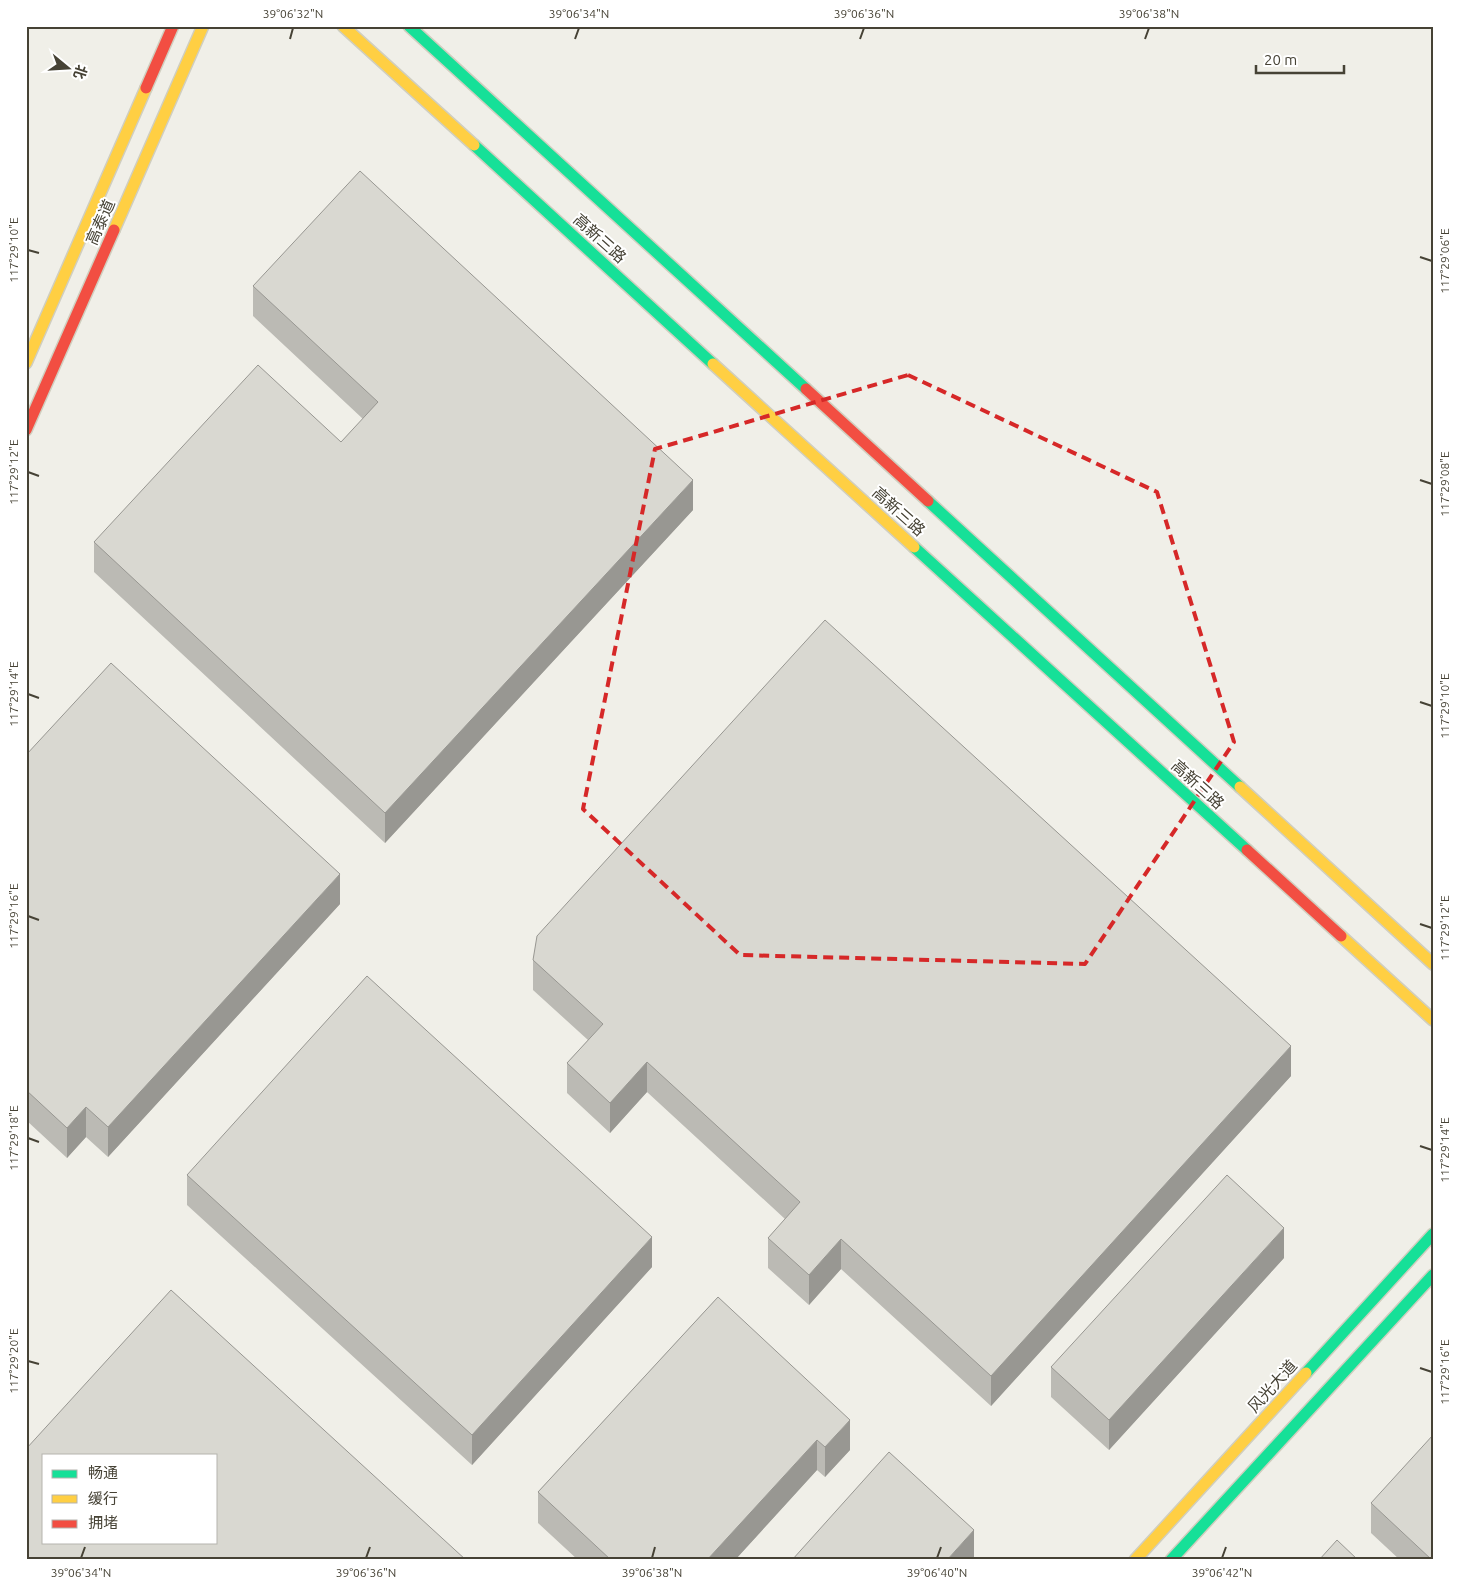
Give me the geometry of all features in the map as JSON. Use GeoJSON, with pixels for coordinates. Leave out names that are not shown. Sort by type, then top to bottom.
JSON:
{"type":"FeatureCollection","features":[{"type":"Feature","properties":{"kind":"main road","name":"高泰道"},"geometry":{"type":"LineString","coordinates":[[26,363],[173,26]]}},
{"type":"Feature","properties":{"kind":"main road","name":"高泰道"},"geometry":{"type":"LineString","coordinates":[[26,430],[203,26]]}},
{"type":"Feature","properties":{"kind":"main road","name":"高新三路"},"geometry":{"type":"LineString","coordinates":[[343,26],[1433,1020]]}},
{"type":"Feature","properties":{"kind":"main road","name":"高新三路"},"geometry":{"type":"LineString","coordinates":[[409,26],[1433,964]]}},
{"type":"Feature","properties":{"kind":"main road","name":"风光大道"},"geometry":{"type":"LineString","coordinates":[[1136,1560],[1433,1234]]}},
{"type":"Feature","properties":{"kind":"main road"},"geometry":{"type":"LineString","coordinates":[[1171,1560],[1433,1275]]}},
{"type":"Feature","properties":{"kind":"highlighted area"},"geometry":{"type":"Polygon","coordinates":[[[908,375],[1157,492],[1234,742],[1085,964],[740,955],[583,809],[655,449],[908,375]]]}},
{"type":"Feature","properties":{"kind":"building"},"geometry":{"type":"Polygon","coordinates":[[[360,171],[693,480],[385,813],[94,542],[258,365],[341,442],[378,402],[253,286],[360,171]]]}},
{"type":"Feature","properties":{"kind":"building"},"geometry":{"type":"Polygon","coordinates":[[[825,620],[1291,1046],[991,1376],[841,1239],[809,1275],[768,1238],[800,1202],[647,1062],[610,1103],[567,1063],[603,1024],[533,960],[537,936],[825,620]]]}},
{"type":"Feature","properties":{"kind":"building"},"geometry":{"type":"Polygon","coordinates":[[[111,663],[340,874],[108,1127],[86,1107],[67,1128],[26,1090],[26,755],[111,663]]]}},
{"type":"Feature","properties":{"kind":"building"},"geometry":{"type":"Polygon","coordinates":[[[367,976],[652,1237],[472,1435],[187,1175],[367,976]]]}},
{"type":"Feature","properties":{"kind":"building"},"geometry":{"type":"Polygon","coordinates":[[[1227,1175],[1284,1228],[1109,1420],[1051,1367],[1227,1175]]]}},
{"type":"Feature","properties":{"kind":"building"},"geometry":{"type":"Polygon","coordinates":[[[171,1290],[466,1560],[26,1560],[26,1449],[171,1290]]]}},
{"type":"Feature","properties":{"kind":"building"},"geometry":{"type":"Polygon","coordinates":[[[718,1297],[850,1420],[825,1447],[817,1440],[707,1560],[611,1560],[538,1492],[718,1297]]]}},
{"type":"Feature","properties":{"kind":"building"},"geometry":{"type":"Polygon","coordinates":[[[1433,1435],[1433,1560],[1432,1560],[1371,1503],[1433,1435]]]}},
{"type":"Feature","properties":{"kind":"building"},"geometry":{"type":"Polygon","coordinates":[[[889,1452],[974,1530],[947,1560],[792,1560],[889,1452]]]}},
{"type":"Feature","properties":{"kind":"building"},"geometry":{"type":"Polygon","coordinates":[[[1337,1540],[1358,1560],[1319,1560],[1337,1540]]]}},
{"type":"Feature","properties":{"kind":"traffic: fast"},"geometry":{"type":"LineString","coordinates":[[409,26],[806,389]]}},
{"type":"Feature","properties":{"kind":"traffic: fast"},"geometry":{"type":"LineString","coordinates":[[474,145],[713,364]]}},
{"type":"Feature","properties":{"kind":"traffic: fast"},"geometry":{"type":"LineString","coordinates":[[928,501],[1240,787]]}},
{"type":"Feature","properties":{"kind":"traffic: fast"},"geometry":{"type":"LineString","coordinates":[[914,547],[1247,850]]}},
{"type":"Feature","properties":{"kind":"traffic: fast"},"geometry":{"type":"LineString","coordinates":[[1306,1373],[1433,1234]]}},
{"type":"Feature","properties":{"kind":"traffic: fast"},"geometry":{"type":"LineString","coordinates":[[1171,1560],[1433,1275]]}},
{"type":"Feature","properties":{"kind":"traffic: slow"},"geometry":{"type":"LineString","coordinates":[[114,230],[203,26]]}},
{"type":"Feature","properties":{"kind":"traffic: slow"},"geometry":{"type":"LineString","coordinates":[[343,26],[474,145]]}},
{"type":"Feature","properties":{"kind":"traffic: slow"},"geometry":{"type":"LineString","coordinates":[[26,363],[146,88]]}},
{"type":"Feature","properties":{"kind":"traffic: slow"},"geometry":{"type":"LineString","coordinates":[[713,364],[914,547]]}},
{"type":"Feature","properties":{"kind":"traffic: slow"},"geometry":{"type":"LineString","coordinates":[[1240,787],[1433,964]]}},
{"type":"Feature","properties":{"kind":"traffic: slow"},"geometry":{"type":"LineString","coordinates":[[1341,936],[1433,1020]]}},
{"type":"Feature","properties":{"kind":"traffic: slow"},"geometry":{"type":"LineString","coordinates":[[1135,1560],[1306,1373]]}},
{"type":"Feature","properties":{"kind":"traffic: jam"},"geometry":{"type":"LineString","coordinates":[[146,88],[173,26]]}},
{"type":"Feature","properties":{"kind":"traffic: jam"},"geometry":{"type":"LineString","coordinates":[[26,430],[114,230]]}},
{"type":"Feature","properties":{"kind":"traffic: jam"},"geometry":{"type":"LineString","coordinates":[[806,389],[928,501]]}},
{"type":"Feature","properties":{"kind":"traffic: jam"},"geometry":{"type":"LineString","coordinates":[[1247,850],[1341,936]]}}]}
